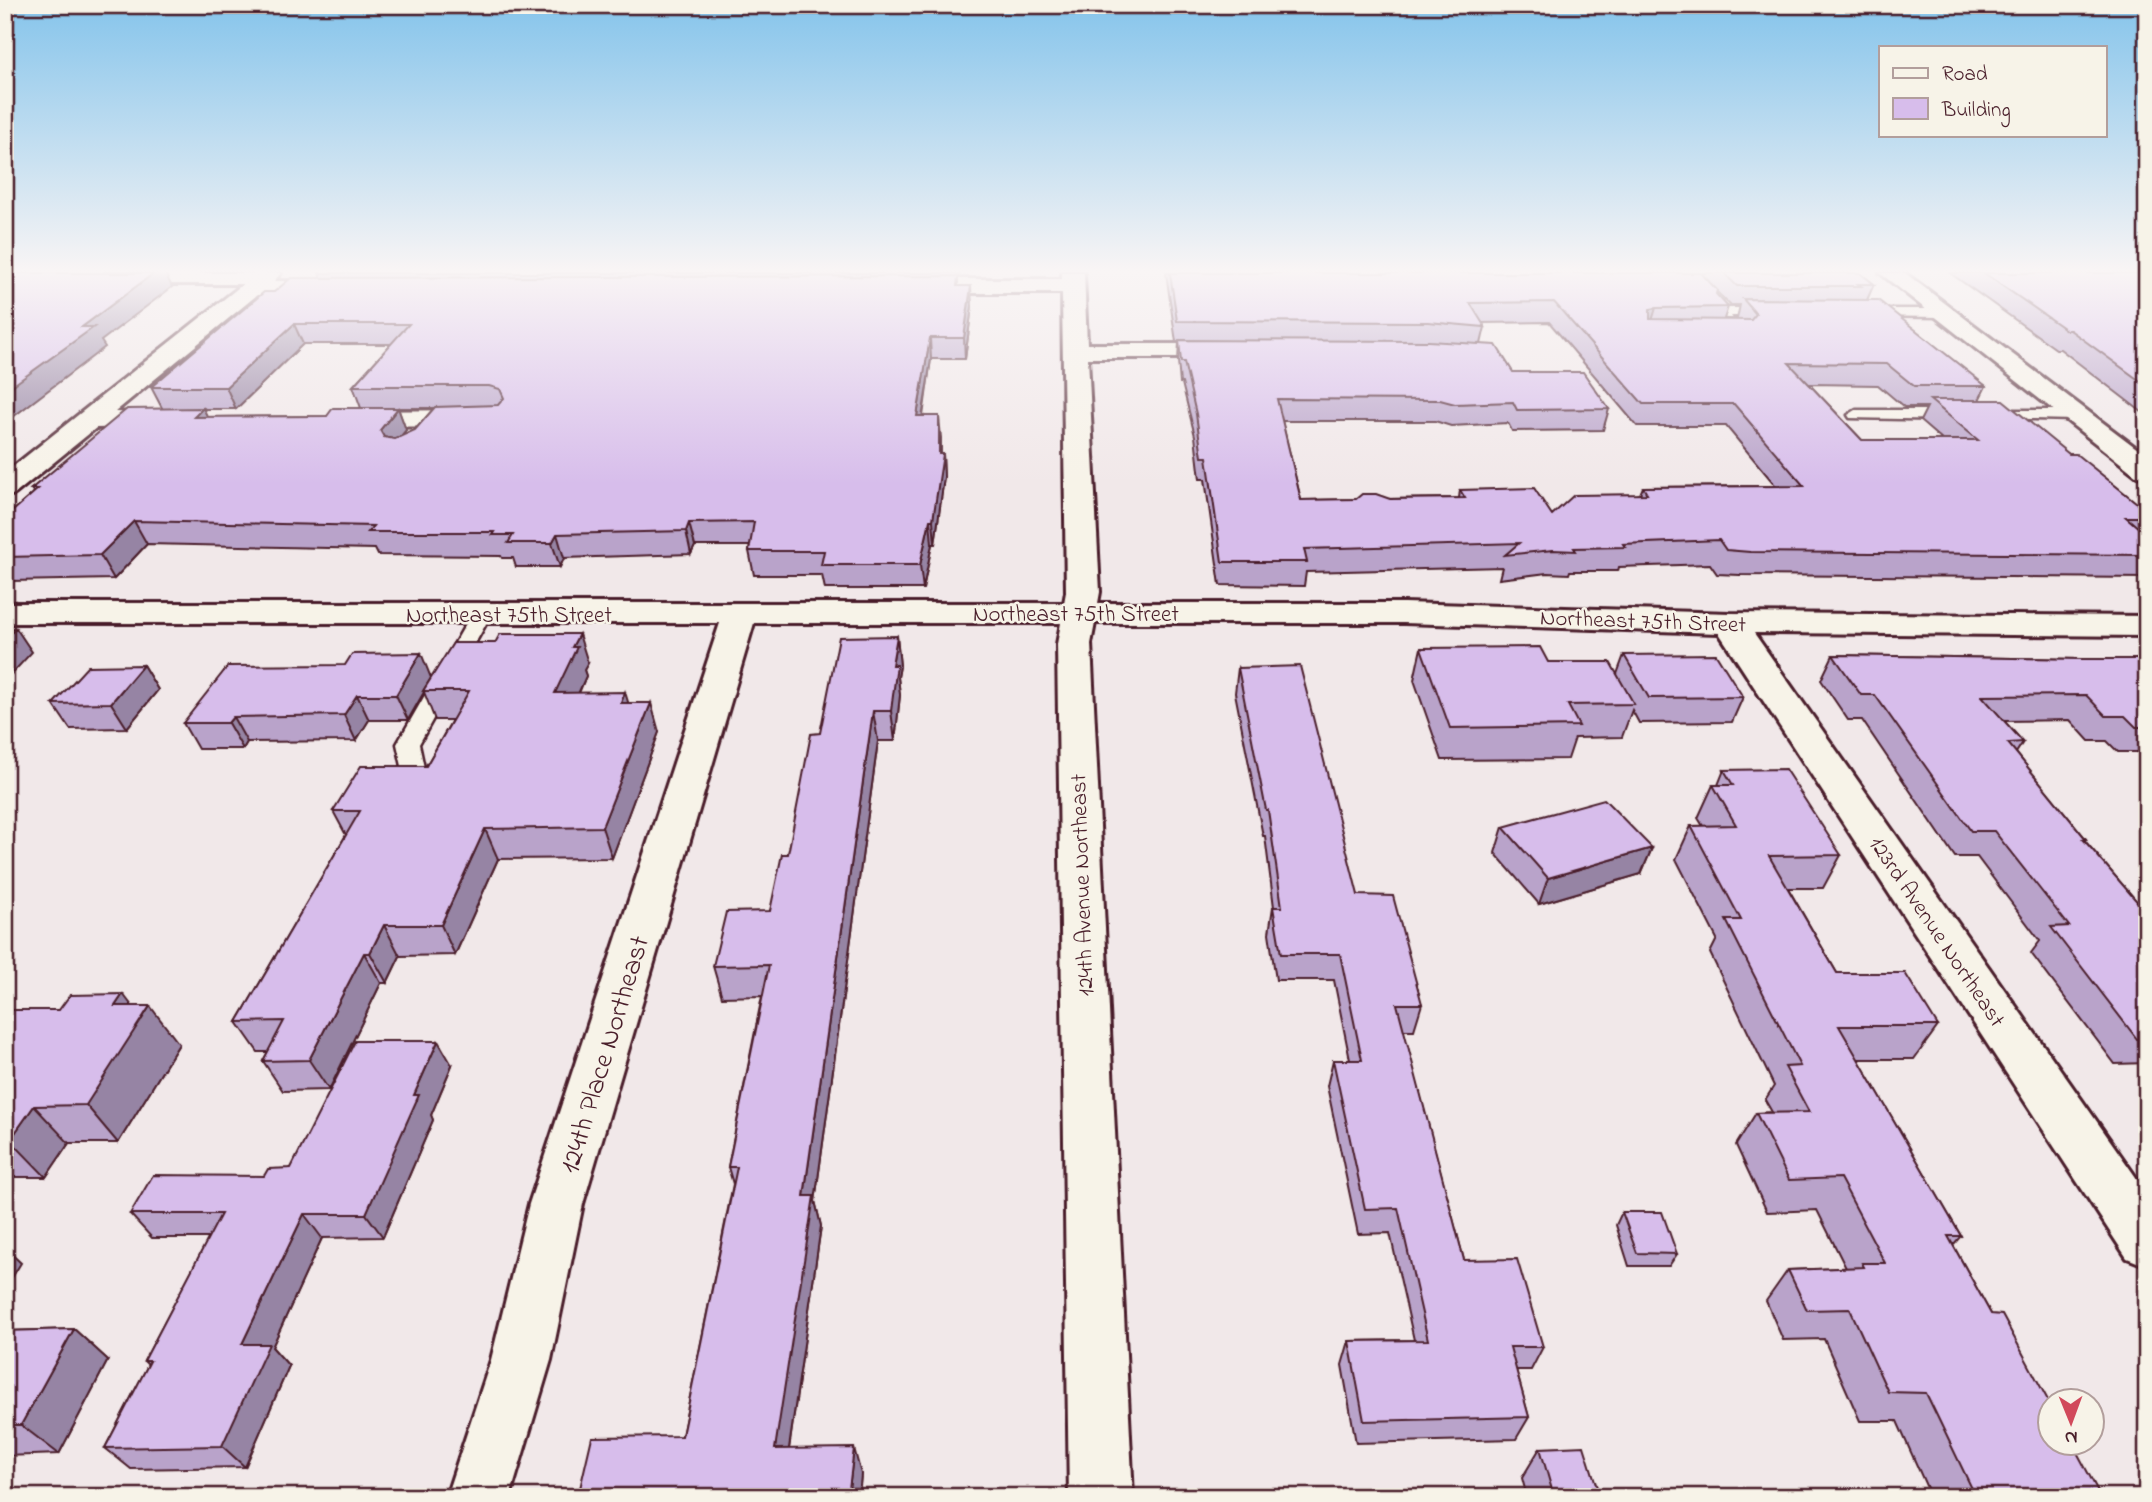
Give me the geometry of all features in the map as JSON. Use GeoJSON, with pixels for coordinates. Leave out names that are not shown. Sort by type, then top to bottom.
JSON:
{"type":"FeatureCollection","features":[{"type":"Feature","properties":{"kind":"street"},"geometry":{"type":"LineString","coordinates":[[5,488],[183,343]]}},
{"type":"Feature","properties":{"kind":"street","name":"124th Avenue Northeast"},"geometry":{"type":"LineString","coordinates":[[1075,343],[1083,592],[1074,644],[1101,1497]]}},
{"type":"Feature","properties":{"kind":"street"},"geometry":{"type":"LineString","coordinates":[[1982,343],[2147,470]]}},
{"type":"Feature","properties":{"kind":"street"},"geometry":{"type":"LineString","coordinates":[[1075,351],[1248,351]]}},
{"type":"Feature","properties":{"kind":"street"},"geometry":{"type":"LineString","coordinates":[[323,419],[495,418]]}},
{"type":"Feature","properties":{"kind":"street"},"geometry":{"type":"LineString","coordinates":[[411,443],[433,419]]}},
{"type":"Feature","properties":{"kind":"street"},"geometry":{"type":"LineString","coordinates":[[89,420],[185,420]]}},
{"type":"Feature","properties":{"kind":"street","name":"Northeast 75th Street"},"geometry":{"type":"LineString","coordinates":[[5,613],[1404,613],[1730,623],[2147,626]]}},
{"type":"Feature","properties":{"kind":"street","name":"124th Place Northeast"},"geometry":{"type":"LineString","coordinates":[[478,1497],[521,1360],[556,1204],[740,614]]}},
{"type":"Feature","properties":{"kind":"street","name":"123rd Avenue Northeast"},"geometry":{"type":"LineString","coordinates":[[1730,623],[2147,1240]]}},
{"type":"Feature","properties":{"kind":"lane"},"geometry":{"type":"LineString","coordinates":[[1856,415],[2075,415]]}},
{"type":"Feature","properties":{"kind":"lane"},"geometry":{"type":"LineString","coordinates":[[415,782],[408,744],[482,614]]}},
{"type":"Feature","properties":{"kind":"building"},"geometry":{"type":"Polygon","coordinates":[[[5,343],[72,343],[5,391],[5,343]]]}},
{"type":"Feature","properties":{"kind":"building"},"geometry":{"type":"Polygon","coordinates":[[[203,343],[273,343],[226,387],[151,387],[203,343]]]}},
{"type":"Feature","properties":{"kind":"building"},"geometry":{"type":"Polygon","coordinates":[[[392,343],[929,343],[917,416],[939,416],[939,454],[943,454],[933,520],[930,520],[920,565],[821,565],[824,551],[749,551],[754,522],[689,523],[686,531],[557,534],[552,543],[508,543],[513,535],[493,535],[495,532],[368,532],[373,526],[134,521],[100,555],[5,557],[5,518],[38,489],[31,489],[127,409],[203,408],[194,417],[327,416],[333,408],[398,408],[380,430],[384,437],[395,439],[415,430],[435,407],[498,405],[504,398],[500,389],[489,386],[353,386],[392,343]]]}},
{"type":"Feature","properties":{"kind":"building"},"geometry":{"type":"Polygon","coordinates":[[[1179,343],[1496,345],[1513,372],[1583,372],[1609,409],[1517,410],[1513,402],[1455,404],[1440,400],[1277,399],[1301,500],[1356,499],[1362,494],[1376,494],[1390,499],[1465,498],[1460,490],[1534,488],[1552,515],[1574,495],[1647,494],[1643,487],[1804,486],[1734,404],[1643,404],[1590,343],[1932,343],[1986,386],[1914,386],[1887,364],[1789,363],[1862,440],[1978,440],[1930,400],[2003,400],[2069,454],[2076,454],[2147,511],[2147,517],[2126,517],[2147,535],[2147,555],[1750,552],[1726,550],[1719,540],[1623,544],[1625,547],[1574,548],[1576,551],[1553,550],[1505,555],[1519,543],[1304,549],[1307,562],[1222,562],[1207,457],[1202,457],[1196,414],[1184,362],[1181,362],[1179,343]]]}},
{"type":"Feature","properties":{"kind":"building"},"geometry":{"type":"Polygon","coordinates":[[[2088,343],[2147,343],[2147,386],[2088,343]]]}},
{"type":"Feature","properties":{"kind":"building"},"geometry":{"type":"Polygon","coordinates":[[[5,628],[16,628],[5,639],[5,628]]]}},
{"type":"Feature","properties":{"kind":"building"},"geometry":{"type":"Polygon","coordinates":[[[500,634],[579,634],[572,647],[577,647],[555,693],[625,692],[621,703],[651,703],[602,827],[485,829],[441,925],[384,925],[370,953],[364,953],[309,1060],[263,1061],[284,1021],[237,1022],[360,811],[333,811],[361,766],[426,766],[469,691],[423,691],[453,643],[495,643],[500,634]]]}},
{"type":"Feature","properties":{"kind":"building"},"geometry":{"type":"Polygon","coordinates":[[[897,636],[892,665],[897,665],[891,711],[873,711],[804,1196],[814,1196],[775,1449],[854,1448],[848,1497],[578,1497],[592,1437],[682,1436],[737,1167],[728,1167],[769,965],[713,966],[726,912],[770,911],[782,854],[788,854],[811,734],[820,733],[839,637],[897,636]]]}},
{"type":"Feature","properties":{"kind":"building"},"geometry":{"type":"Polygon","coordinates":[[[1540,647],[1548,662],[1610,662],[1634,704],[1568,705],[1579,726],[1450,728],[1421,648],[1540,647]]]}},
{"type":"Feature","properties":{"kind":"building"},"geometry":{"type":"Polygon","coordinates":[[[421,653],[396,695],[357,695],[344,715],[233,717],[228,723],[183,723],[228,666],[345,665],[352,654],[421,653]]]}},
{"type":"Feature","properties":{"kind":"building"},"geometry":{"type":"Polygon","coordinates":[[[1716,654],[1743,697],[1649,698],[1624,655],[1716,654]]]}},
{"type":"Feature","properties":{"kind":"building"},"geometry":{"type":"Polygon","coordinates":[[[1833,655],[2147,659],[2147,727],[2136,727],[2125,716],[2106,716],[2086,695],[1982,696],[2023,742],[2008,743],[2086,839],[2083,839],[2147,913],[2147,1038],[2137,1039],[2051,927],[2069,926],[1994,831],[1971,831],[1875,695],[1861,695],[1833,655]]]}},
{"type":"Feature","properties":{"kind":"building"},"geometry":{"type":"Polygon","coordinates":[[[143,665],[111,703],[53,704],[88,666],[143,665]]]}},
{"type":"Feature","properties":{"kind":"building"},"geometry":{"type":"Polygon","coordinates":[[[1300,666],[1358,895],[1393,896],[1422,1004],[1397,1004],[1464,1260],[1517,1259],[1543,1347],[1510,1347],[1529,1417],[1364,1421],[1349,1341],[1428,1340],[1398,1208],[1365,1209],[1333,1060],[1362,1060],[1340,954],[1281,954],[1273,907],[1282,907],[1268,810],[1238,668],[1300,666]]]}},
{"type":"Feature","properties":{"kind":"building"},"geometry":{"type":"Polygon","coordinates":[[[1785,769],[1841,855],[1769,856],[1837,973],[1905,973],[1938,1026],[1839,1026],[1961,1236],[1948,1236],[1991,1314],[2002,1315],[2040,1386],[2036,1386],[2036,1456],[2079,1456],[2101,1497],[1976,1497],[1926,1393],[1888,1392],[1850,1309],[1807,1310],[1788,1270],[1864,1267],[1862,1263],[1885,1263],[1840,1178],[1789,1180],[1756,1113],[1809,1112],[1785,1067],[1800,1066],[1726,920],[1741,920],[1691,826],[1736,825],[1713,785],[1733,785],[1724,770],[1785,769]]]}},
{"type":"Feature","properties":{"kind":"building"},"geometry":{"type":"Polygon","coordinates":[[[1604,799],[1652,848],[1548,878],[1503,827],[1604,799]]]}},
{"type":"Feature","properties":{"kind":"building"},"geometry":{"type":"Polygon","coordinates":[[[123,994],[115,1006],[150,1006],[86,1105],[34,1106],[10,1140],[5,1140],[6,1010],[59,1010],[70,995],[123,994]]]}},
{"type":"Feature","properties":{"kind":"building"},"geometry":{"type":"Polygon","coordinates":[[[355,1041],[438,1041],[414,1095],[419,1095],[366,1214],[304,1214],[242,1344],[269,1344],[222,1446],[105,1448],[150,1361],[144,1361],[221,1214],[130,1214],[153,1175],[264,1176],[268,1169],[291,1168],[355,1041]]]}},
{"type":"Feature","properties":{"kind":"building"},"geometry":{"type":"Polygon","coordinates":[[[1622,1212],[1662,1212],[1677,1254],[1637,1253],[1622,1212]]]}},
{"type":"Feature","properties":{"kind":"building"},"geometry":{"type":"Polygon","coordinates":[[[74,1329],[21,1425],[5,1425],[5,1331],[74,1329]]]}},
{"type":"Feature","properties":{"kind":"building"},"geometry":{"type":"Polygon","coordinates":[[[1584,1446],[1600,1497],[1554,1497],[1540,1448],[1584,1446]]]}}]}
